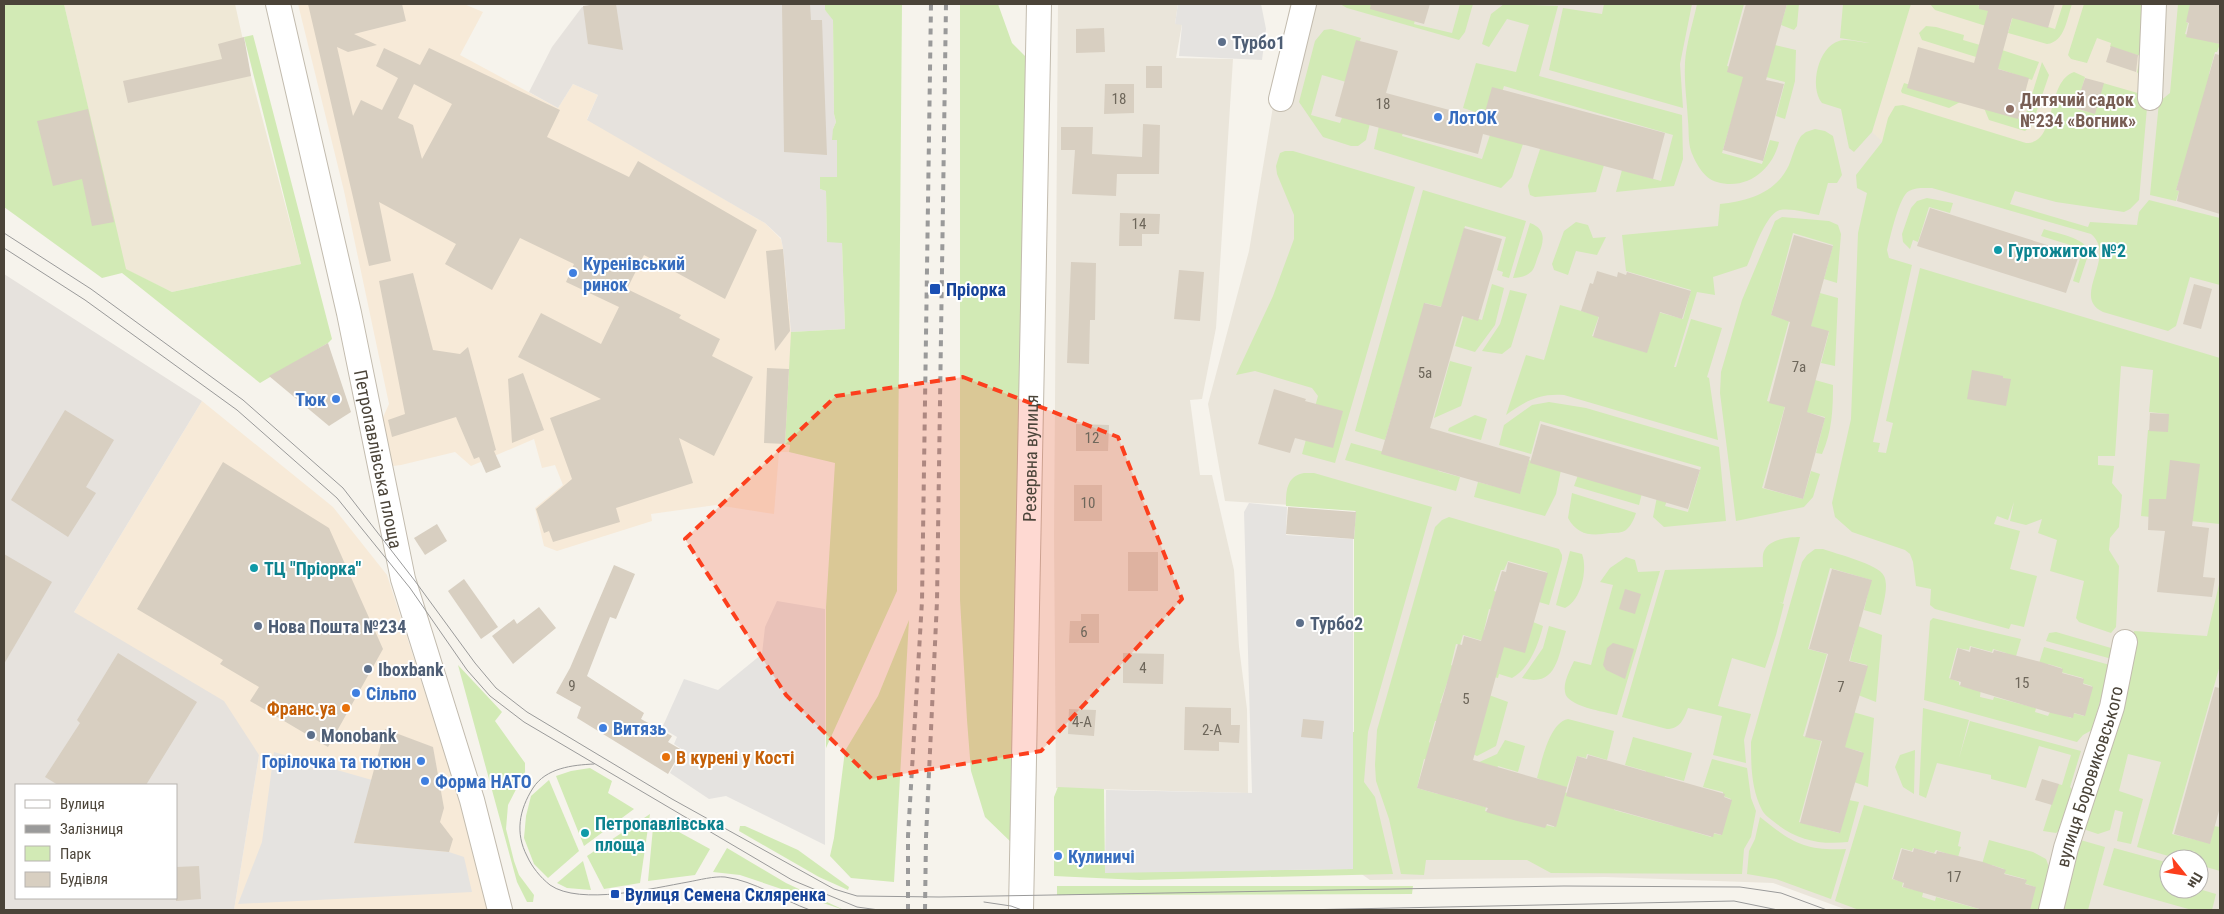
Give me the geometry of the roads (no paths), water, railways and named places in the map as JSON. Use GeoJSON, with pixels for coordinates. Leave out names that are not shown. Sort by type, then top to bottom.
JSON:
{"type":"FeatureCollection","features":[{"type":"Feature","properties":{"kind":"street","name":"Петропавлівська площа"},"geometry":{"type":"LineString","coordinates":[[278,4],[349,313],[403,579],[472,800],[500,910]]}},
{"type":"Feature","properties":{"kind":"street","name":"Резервна вулиця"},"geometry":{"type":"LineString","coordinates":[[1021,910],[1039,4]]}},
{"type":"Feature","properties":{"kind":"street"},"geometry":{"type":"LineString","coordinates":[[1281,98],[1304,4]]}},
{"type":"Feature","properties":{"kind":"street"},"geometry":{"type":"LineString","coordinates":[[2150,98],[2154,4]]}},
{"type":"Feature","properties":{"kind":"street","name":"вулиця Боровиковського"},"geometry":{"type":"LineString","coordinates":[[2051,910],[2066,848],[2112,707],[2125,642]]}},
{"type":"Feature","properties":{"kind":"tram line"},"geometry":{"type":"LineString","coordinates":[[4,233],[91,289],[243,400],[343,488],[496,688],[527,712],[672,799],[834,889],[857,896],[939,897],[1564,886],[1740,887],[1781,893],[1827,910]]}},
{"type":"Feature","properties":{"kind":"tram line"},"geometry":{"type":"LineString","coordinates":[[4,248],[85,300],[237,410],[337,498],[410,588],[467,670],[490,696],[524,722],[792,880],[857,907],[879,910]]}},
{"type":"Feature","properties":{"kind":"tram line"},"geometry":{"type":"LineString","coordinates":[[594,764],[568,767],[545,776],[538,781],[524,805],[520,822],[523,847],[534,868],[550,885],[563,891],[598,895],[618,894],[706,878],[725,877],[747,882],[810,910]]}},
{"type":"Feature","properties":{"kind":"tram line"},"geometry":{"type":"LineString","coordinates":[[1299,910],[1734,901],[1778,910]]}},
{"type":"Feature","properties":{"kind":"tram line"},"geometry":{"type":"LineString","coordinates":[[984,902],[1011,906],[1022,910]]}},
{"type":"Feature","properties":{"kind":"railway"},"geometry":{"type":"LineString","coordinates":[[908,910],[908,836],[922,601],[931,4]]}},
{"type":"Feature","properties":{"kind":"railway"},"geometry":{"type":"LineString","coordinates":[[925,910],[926,837],[937,601],[946,4]]}},
{"type":"Feature","properties":{"kind":"place","name":"Турбо1"},"geometry":{"type":"Point","coordinates":[1222,42]}},
{"type":"Feature","properties":{"kind":"place","name":"Дитячий садок №234 «Вогник»"},"geometry":{"type":"Point","coordinates":[2010,109]}},
{"type":"Feature","properties":{"kind":"place","name":"ЛотОК"},"geometry":{"type":"Point","coordinates":[1438,117]}},
{"type":"Feature","properties":{"kind":"place","name":"Гуртожиток №2"},"geometry":{"type":"Point","coordinates":[1998,250]}},
{"type":"Feature","properties":{"kind":"place","name":"Куренівський ринок"},"geometry":{"type":"Point","coordinates":[573,273]}},
{"type":"Feature","properties":{"kind":"place","name":"Пріорка"},"geometry":{"type":"Point","coordinates":[935,289]}},
{"type":"Feature","properties":{"kind":"place","name":"Тюк"},"geometry":{"type":"Point","coordinates":[336,399]}},
{"type":"Feature","properties":{"kind":"place","name":"ТЦ \"Пріорка\""},"geometry":{"type":"Point","coordinates":[254,568]}},
{"type":"Feature","properties":{"kind":"place","name":"Турбо2"},"geometry":{"type":"Point","coordinates":[1300,623]}},
{"type":"Feature","properties":{"kind":"place","name":"Нова Пошта №234"},"geometry":{"type":"Point","coordinates":[258,626]}},
{"type":"Feature","properties":{"kind":"place","name":"Iboxbank"},"geometry":{"type":"Point","coordinates":[368,669]}},
{"type":"Feature","properties":{"kind":"place","name":"Сільпо"},"geometry":{"type":"Point","coordinates":[356,693]}},
{"type":"Feature","properties":{"kind":"place","name":"Франс.уа"},"geometry":{"type":"Point","coordinates":[346,708]}},
{"type":"Feature","properties":{"kind":"place","name":"Витязь"},"geometry":{"type":"Point","coordinates":[603,728]}},
{"type":"Feature","properties":{"kind":"place","name":"Monobank"},"geometry":{"type":"Point","coordinates":[311,735]}},
{"type":"Feature","properties":{"kind":"place","name":"В курені у Кості"},"geometry":{"type":"Point","coordinates":[666,757]}},
{"type":"Feature","properties":{"kind":"place","name":"Горілочка та тютюн"},"geometry":{"type":"Point","coordinates":[421,761]}},
{"type":"Feature","properties":{"kind":"place","name":"Форма НАТО"},"geometry":{"type":"Point","coordinates":[425,781]}},
{"type":"Feature","properties":{"kind":"place","name":"Петропавлівська площа"},"geometry":{"type":"Point","coordinates":[585,833]}},
{"type":"Feature","properties":{"kind":"place","name":"Кулиничі"},"geometry":{"type":"Point","coordinates":[1058,856]}},
{"type":"Feature","properties":{"kind":"place","name":"Вулиця Семена Скляренка"},"geometry":{"type":"Point","coordinates":[615,894]}}]}
